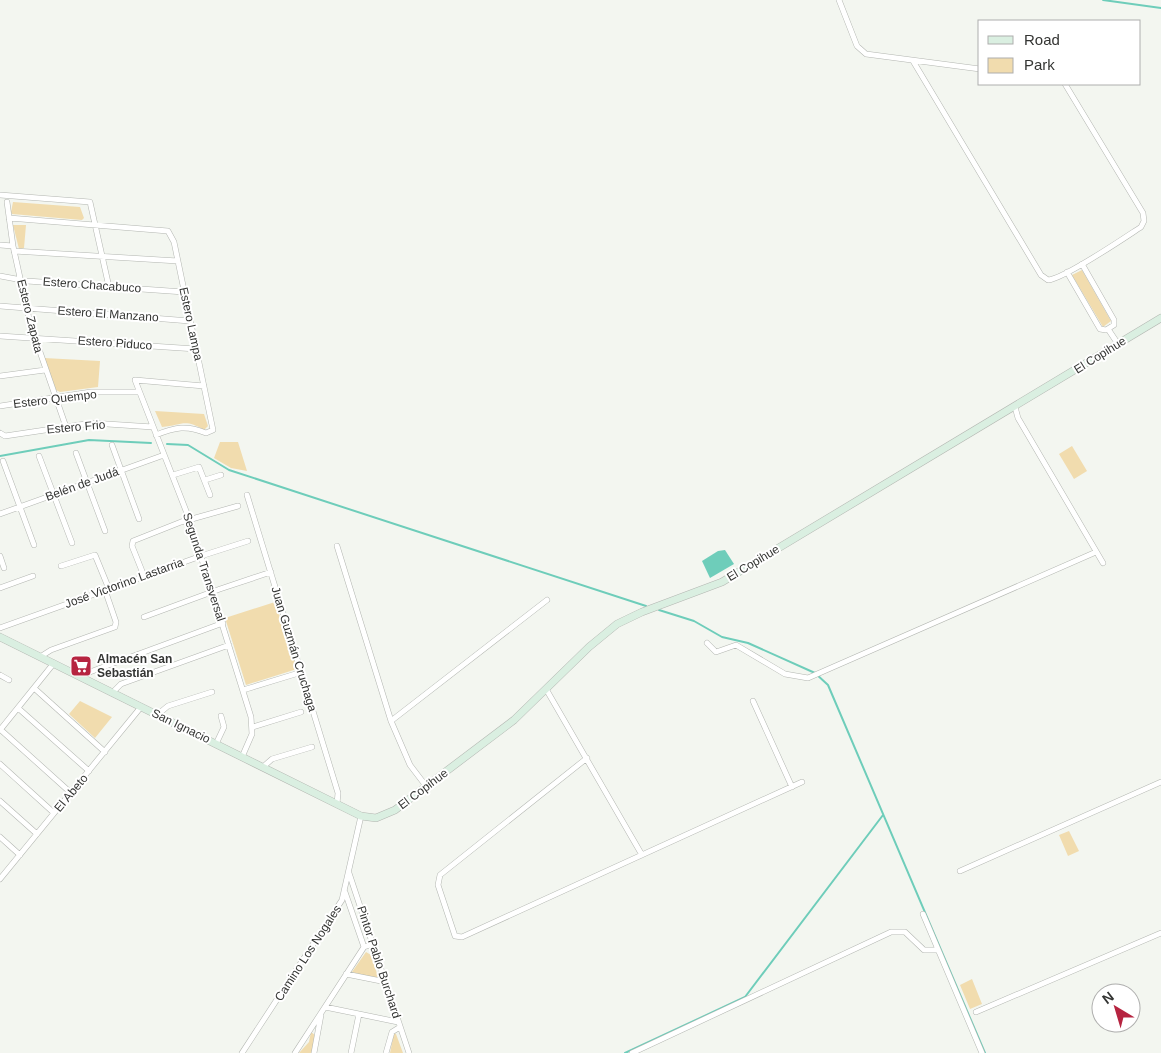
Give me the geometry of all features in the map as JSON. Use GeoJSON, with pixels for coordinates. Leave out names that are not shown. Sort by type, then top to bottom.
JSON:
{"type":"FeatureCollection","features":[{"type":"Feature","properties":{"kind":"main road","name":"El Copihue"},"geometry":{"type":"LineString","coordinates":[[361,816],[372,819],[385,816],[502,730],[589,647],[617,624],[642,612],[722,582],[1161,318]]}},
{"type":"Feature","properties":{"kind":"main road","name":"San Ignacio"},"geometry":{"type":"LineString","coordinates":[[0,637],[361,816]]}},
{"type":"Feature","properties":{"kind":"street"},"geometry":{"type":"LineString","coordinates":[[839,0],[859,50],[866,54],[978,69]]}},
{"type":"Feature","properties":{"kind":"street"},"geometry":{"type":"LineString","coordinates":[[913,61],[1041,275],[1050,280],[1082,264],[1141,227],[1144,218],[1066,85]]}},
{"type":"Feature","properties":{"kind":"street"},"geometry":{"type":"LineString","coordinates":[[0,195],[90,202],[109,286]]}},
{"type":"Feature","properties":{"kind":"street","name":"Estero Zapata"},"geometry":{"type":"LineString","coordinates":[[7,202],[26,308],[34,338],[66,427]]}},
{"type":"Feature","properties":{"kind":"street"},"geometry":{"type":"LineString","coordinates":[[0,213],[8,216],[96,225]]}},
{"type":"Feature","properties":{"kind":"street","name":"Estero Lampa"},"geometry":{"type":"LineString","coordinates":[[96,225],[168,231],[174,242],[212,432],[206,433],[195,428],[180,427],[156,434]]}},
{"type":"Feature","properties":{"kind":"street"},"geometry":{"type":"LineString","coordinates":[[0,245],[102,256],[178,260]]}},
{"type":"Feature","properties":{"kind":"street"},"geometry":{"type":"LineString","coordinates":[[1067,272],[1100,329],[1108,329],[1114,325],[1114,320],[1082,264]]}},
{"type":"Feature","properties":{"kind":"street","name":"Estero Chacabuco"},"geometry":{"type":"LineString","coordinates":[[0,276],[30,281],[184,292]]}},
{"type":"Feature","properties":{"kind":"street","name":"Estero El Manzano"},"geometry":{"type":"LineString","coordinates":[[0,306],[190,321]]}},
{"type":"Feature","properties":{"kind":"street"},"geometry":{"type":"LineString","coordinates":[[1108,329],[1118,344]]}},
{"type":"Feature","properties":{"kind":"street","name":"Estero Piduco"},"geometry":{"type":"LineString","coordinates":[[0,336],[196,349]]}},
{"type":"Feature","properties":{"kind":"street"},"geometry":{"type":"LineString","coordinates":[[0,376],[45,370]]}},
{"type":"Feature","properties":{"kind":"street","name":"Segunda Transversal"},"geometry":{"type":"LineString","coordinates":[[204,386],[135,380],[190,521],[223,623],[253,727]]}},
{"type":"Feature","properties":{"kind":"street","name":"Estero Quempo"},"geometry":{"type":"LineString","coordinates":[[0,406],[91,392],[140,392]]}},
{"type":"Feature","properties":{"kind":"street"},"geometry":{"type":"LineString","coordinates":[[1015,407],[1018,418],[1103,563]]}},
{"type":"Feature","properties":{"kind":"street","name":"Estero Frio"},"geometry":{"type":"LineString","coordinates":[[0,433],[5,436],[95,423],[153,427]]}},
{"type":"Feature","properties":{"kind":"street"},"geometry":{"type":"LineString","coordinates":[[112,445],[139,519]]}},
{"type":"Feature","properties":{"kind":"street"},"geometry":{"type":"LineString","coordinates":[[76,453],[105,531]]}},
{"type":"Feature","properties":{"kind":"street","name":"Belén de Judá"},"geometry":{"type":"LineString","coordinates":[[0,514],[164,455]]}},
{"type":"Feature","properties":{"kind":"street"},"geometry":{"type":"LineString","coordinates":[[39,456],[72,543]]}},
{"type":"Feature","properties":{"kind":"street"},"geometry":{"type":"LineString","coordinates":[[2,461],[34,545]]}},
{"type":"Feature","properties":{"kind":"street"},"geometry":{"type":"LineString","coordinates":[[173,475],[199,467],[210,495]]}},
{"type":"Feature","properties":{"kind":"street"},"geometry":{"type":"LineString","coordinates":[[205,480],[221,475]]}},
{"type":"Feature","properties":{"kind":"street","name":"Juan Guzmán Cruchaga"},"geometry":{"type":"LineString","coordinates":[[247,495],[338,793],[336,804]]}},
{"type":"Feature","properties":{"kind":"street"},"geometry":{"type":"LineString","coordinates":[[144,576],[132,542],[238,506]]}},
{"type":"Feature","properties":{"kind":"street","name":"José Victorino Lastarria"},"geometry":{"type":"LineString","coordinates":[[0,628],[201,556],[248,542]]}},
{"type":"Feature","properties":{"kind":"street"},"geometry":{"type":"LineString","coordinates":[[337,546],[392,721],[410,765],[426,786]]}},
{"type":"Feature","properties":{"kind":"street"},"geometry":{"type":"LineString","coordinates":[[707,643],[716,652],[736,645],[784,674],[808,678],[1096,552]]}},
{"type":"Feature","properties":{"kind":"street"},"geometry":{"type":"LineString","coordinates":[[40,657],[51,650],[115,627],[116,622],[107,589],[95,555],[61,566]]}},
{"type":"Feature","properties":{"kind":"street"},"geometry":{"type":"LineString","coordinates":[[0,556],[4,568]]}},
{"type":"Feature","properties":{"kind":"street"},"geometry":{"type":"LineString","coordinates":[[144,617],[271,572]]}},
{"type":"Feature","properties":{"kind":"street"},"geometry":{"type":"LineString","coordinates":[[0,588],[33,576]]}},
{"type":"Feature","properties":{"kind":"street"},"geometry":{"type":"LineString","coordinates":[[392,721],[547,600]]}},
{"type":"Feature","properties":{"kind":"street"},"geometry":{"type":"LineString","coordinates":[[79,676],[223,623]]}},
{"type":"Feature","properties":{"kind":"street"},"geometry":{"type":"LineString","coordinates":[[112,693],[123,683],[229,644]]}},
{"type":"Feature","properties":{"kind":"street"},"geometry":{"type":"LineString","coordinates":[[54,663],[0,730],[71,793]]}},
{"type":"Feature","properties":{"kind":"street"},"geometry":{"type":"LineString","coordinates":[[243,690],[302,672]]}},
{"type":"Feature","properties":{"kind":"street"},"geometry":{"type":"LineString","coordinates":[[0,675],[9,680]]}},
{"type":"Feature","properties":{"kind":"street"},"geometry":{"type":"LineString","coordinates":[[34,688],[105,752]]}},
{"type":"Feature","properties":{"kind":"street"},"geometry":{"type":"LineString","coordinates":[[546,689],[642,855]]}},
{"type":"Feature","properties":{"kind":"street"},"geometry":{"type":"LineString","coordinates":[[157,715],[168,706],[212,692]]}},
{"type":"Feature","properties":{"kind":"street"},"geometry":{"type":"LineString","coordinates":[[753,701],[792,787]]}},
{"type":"Feature","properties":{"kind":"street","name":"El Abeto"},"geometry":{"type":"LineString","coordinates":[[1,876],[141,706]]}},
{"type":"Feature","properties":{"kind":"street"},"geometry":{"type":"LineString","coordinates":[[18,708],[89,771]]}},
{"type":"Feature","properties":{"kind":"street"},"geometry":{"type":"LineString","coordinates":[[242,757],[253,727],[300,712]]}},
{"type":"Feature","properties":{"kind":"street"},"geometry":{"type":"LineString","coordinates":[[216,744],[224,728],[221,716]]}},
{"type":"Feature","properties":{"kind":"street"},"geometry":{"type":"LineString","coordinates":[[263,767],[272,759],[312,747]]}},
{"type":"Feature","properties":{"kind":"street"},"geometry":{"type":"LineString","coordinates":[[587,758],[442,872],[438,886],[453,934],[456,937],[462,937],[802,782]]}},
{"type":"Feature","properties":{"kind":"street"},"geometry":{"type":"LineString","coordinates":[[0,764],[54,813]]}},
{"type":"Feature","properties":{"kind":"street"},"geometry":{"type":"LineString","coordinates":[[960,871],[1161,782]]}},
{"type":"Feature","properties":{"kind":"street"},"geometry":{"type":"LineString","coordinates":[[0,801],[37,834]]}},
{"type":"Feature","properties":{"kind":"street","name":"Camino Los Nogales"},"geometry":{"type":"LineString","coordinates":[[242,1053],[340,903],[345,892],[361,816]]}},
{"type":"Feature","properties":{"kind":"street"},"geometry":{"type":"LineString","coordinates":[[0,837],[20,855]]}},
{"type":"Feature","properties":{"kind":"street","name":"Pintor Pablo Burchard"},"geometry":{"type":"LineString","coordinates":[[349,872],[408,1053]]}},
{"type":"Feature","properties":{"kind":"street","name":"Pintor Pablo Burchard"},"geometry":{"type":"LineString","coordinates":[[345,892],[364,947]]}},
{"type":"Feature","properties":{"kind":"street"},"geometry":{"type":"LineString","coordinates":[[923,914],[982,1053]]}},
{"type":"Feature","properties":{"kind":"street"},"geometry":{"type":"LineString","coordinates":[[632,1053],[892,932],[905,932],[924,950],[938,950]]}},
{"type":"Feature","properties":{"kind":"street"},"geometry":{"type":"LineString","coordinates":[[976,1012],[1161,934]]}},
{"type":"Feature","properties":{"kind":"street"},"geometry":{"type":"LineString","coordinates":[[295,1053],[364,947],[373,944]]}},
{"type":"Feature","properties":{"kind":"street"},"geometry":{"type":"LineString","coordinates":[[346,974],[386,982]]}},
{"type":"Feature","properties":{"kind":"street"},"geometry":{"type":"LineString","coordinates":[[324,1009],[359,1014],[399,1024],[392,1032],[386,1053]]}},
{"type":"Feature","properties":{"kind":"street"},"geometry":{"type":"LineString","coordinates":[[314,1053],[324,1009]]}},
{"type":"Feature","properties":{"kind":"street"},"geometry":{"type":"LineString","coordinates":[[351,1053],[359,1014]]}},
{"type":"Feature","properties":{"kind":"green space"},"geometry":{"type":"Polygon","coordinates":[[[13,202],[80,207],[84,218],[82,220],[12,214],[13,202]]]}},
{"type":"Feature","properties":{"kind":"green space"},"geometry":{"type":"Polygon","coordinates":[[[13,225],[26,225],[24,248],[19,249],[13,225]]]}},
{"type":"Feature","properties":{"kind":"green space"},"geometry":{"type":"Polygon","coordinates":[[[1082,270],[1111,321],[1103,327],[1072,275],[1082,270]]]}},
{"type":"Feature","properties":{"kind":"green space"},"geometry":{"type":"Polygon","coordinates":[[[44,358],[100,361],[98,387],[60,392],[56,390],[44,358]]]}},
{"type":"Feature","properties":{"kind":"green space"},"geometry":{"type":"Polygon","coordinates":[[[155,411],[204,414],[208,426],[204,430],[188,423],[162,427],[155,411]]]}},
{"type":"Feature","properties":{"kind":"green space"},"geometry":{"type":"Polygon","coordinates":[[[220,442],[238,442],[247,471],[231,468],[214,458],[220,442]]]}},
{"type":"Feature","properties":{"kind":"green space"},"geometry":{"type":"Polygon","coordinates":[[[1072,446],[1087,471],[1074,479],[1059,454],[1072,446]]]}},
{"type":"Feature","properties":{"kind":"green space"},"geometry":{"type":"Polygon","coordinates":[[[275,602],[297,669],[246,685],[225,618],[275,602]]]}},
{"type":"Feature","properties":{"kind":"green space"},"geometry":{"type":"Polygon","coordinates":[[[80,701],[112,717],[95,738],[69,714],[80,701]]]}},
{"type":"Feature","properties":{"kind":"green space"},"geometry":{"type":"Polygon","coordinates":[[[1069,831],[1079,851],[1068,856],[1059,835],[1069,831]]]}},
{"type":"Feature","properties":{"kind":"green space"},"geometry":{"type":"Polygon","coordinates":[[[366,952],[371,955],[379,980],[352,972],[366,952]]]}},
{"type":"Feature","properties":{"kind":"green space"},"geometry":{"type":"Polygon","coordinates":[[[972,979],[982,1004],[970,1009],[960,985],[972,979]]]}},
{"type":"Feature","properties":{"kind":"green space"},"geometry":{"type":"Polygon","coordinates":[[[311,1032],[316,1036],[312,1053],[299,1053],[309,1042],[311,1032]]]}},
{"type":"Feature","properties":{"kind":"green space"},"geometry":{"type":"Polygon","coordinates":[[[394,1033],[396,1034],[403,1053],[390,1053],[394,1033]]]}},
{"type":"Feature","properties":{"kind":"shaded area"},"geometry":{"type":"Polygon","coordinates":[[[725,550],[734,564],[710,578],[702,561],[718,551],[725,550]]]}},
{"type":"Feature","properties":{"kind":"waterway"},"geometry":{"type":"LineString","coordinates":[[1103,0],[1161,8]]}},
{"type":"Feature","properties":{"kind":"waterway"},"geometry":{"type":"LineString","coordinates":[[0,456],[89,440],[151,443]]}},
{"type":"Feature","properties":{"kind":"waterway"},"geometry":{"type":"LineString","coordinates":[[167,444],[188,445],[229,470],[646,606]]}},
{"type":"Feature","properties":{"kind":"waterway"},"geometry":{"type":"LineString","coordinates":[[659,610],[694,621],[722,637],[748,643],[815,673],[828,685],[985,1053]]}},
{"type":"Feature","properties":{"kind":"waterway"},"geometry":{"type":"LineString","coordinates":[[625,1053],[745,997],[883,815]]}},
{"type":"Feature","properties":{"kind":"place","name":"Almacén San Sebastián"},"geometry":{"type":"Point","coordinates":[81,666]}}]}
